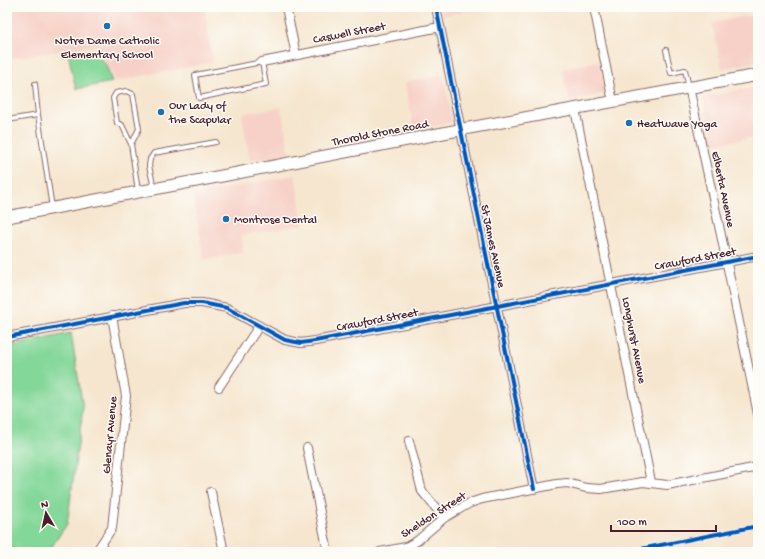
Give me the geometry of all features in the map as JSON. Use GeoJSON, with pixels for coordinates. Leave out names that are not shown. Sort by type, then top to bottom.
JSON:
{"type":"FeatureCollection","features":[{"type":"Feature","properties":{"kind":"main road","name":"Thorold Stone Road"},"geometry":{"type":"LineString","coordinates":[[7,217],[460,130],[758,75]]}},
{"type":"Feature","properties":{"kind":"street"},"geometry":{"type":"LineString","coordinates":[[286,7],[296,55]]}},
{"type":"Feature","properties":{"kind":"street","name":"St James Avenue"},"geometry":{"type":"LineString","coordinates":[[436,7],[534,488]]}},
{"type":"Feature","properties":{"kind":"street"},"geometry":{"type":"LineString","coordinates":[[594,7],[613,102]]}},
{"type":"Feature","properties":{"kind":"street","name":"Caswell Street"},"geometry":{"type":"LineString","coordinates":[[262,62],[440,27]]}},
{"type":"Feature","properties":{"kind":"street","name":"Elberta Avenue"},"geometry":{"type":"LineString","coordinates":[[689,87],[758,414]]}},
{"type":"Feature","properties":{"kind":"street","name":"Longhurst Avenue"},"geometry":{"type":"LineString","coordinates":[[576,109],[651,482]]}},
{"type":"Feature","properties":{"kind":"street","name":"Crawford Street"},"geometry":{"type":"LineString","coordinates":[[7,337],[184,303],[202,303],[227,308],[285,340],[301,342],[315,341],[758,256]]}},
{"type":"Feature","properties":{"kind":"street","name":"Glenayr Avenue"},"geometry":{"type":"LineString","coordinates":[[96,552],[112,528],[126,396],[112,316]]}},
{"type":"Feature","properties":{"kind":"street"},"geometry":{"type":"LineString","coordinates":[[219,387],[259,326]]}},
{"type":"Feature","properties":{"kind":"street"},"geometry":{"type":"LineString","coordinates":[[409,441],[422,491],[444,518]]}},
{"type":"Feature","properties":{"kind":"street"},"geometry":{"type":"LineString","coordinates":[[308,448],[328,552]]}},
{"type":"Feature","properties":{"kind":"street","name":"Sheldon Street"},"geometry":{"type":"LineString","coordinates":[[380,552],[406,547],[417,541],[444,518],[470,503],[534,488],[567,483],[586,488],[601,489],[643,482],[667,485],[758,467]]}},
{"type":"Feature","properties":{"kind":"street"},"geometry":{"type":"LineString","coordinates":[[211,492],[224,552]]}},
{"type":"Feature","properties":{"kind":"lane"},"geometry":{"type":"LineString","coordinates":[[666,50],[671,73],[685,70],[689,87]]}},
{"type":"Feature","properties":{"kind":"lane"},"geometry":{"type":"LineString","coordinates":[[262,62],[266,84],[199,98],[195,75],[262,62]]}},
{"type":"Feature","properties":{"kind":"lane"},"geometry":{"type":"LineString","coordinates":[[35,84],[38,116],[52,208]]}},
{"type":"Feature","properties":{"kind":"lane"},"geometry":{"type":"LineString","coordinates":[[130,144],[139,129],[133,94],[126,91],[116,93],[113,98],[117,123],[122,125],[130,144],[138,192]]}},
{"type":"Feature","properties":{"kind":"lane"},"geometry":{"type":"LineString","coordinates":[[7,120],[38,116]]}},
{"type":"Feature","properties":{"kind":"lane"},"geometry":{"type":"LineString","coordinates":[[154,189],[149,166],[150,159],[154,153],[216,142]]}},
{"type":"Feature","properties":{"kind":"shaded area","name":"Notre Dame Catholic Elementary School"},"geometry":{"type":"Polygon","coordinates":[[[7,7],[204,7],[213,62],[116,81],[95,45],[7,59],[7,7]]]}},
{"type":"Feature","properties":{"kind":"shaded area"},"geometry":{"type":"Polygon","coordinates":[[[441,7],[484,7],[442,16],[441,7]]]}},
{"type":"Feature","properties":{"kind":"shaded area"},"geometry":{"type":"Polygon","coordinates":[[[758,14],[758,61],[722,69],[712,23],[758,14]]]}},
{"type":"Feature","properties":{"kind":"shaded area"},"geometry":{"type":"Polygon","coordinates":[[[599,61],[605,93],[569,101],[562,69],[599,61]]]}},
{"type":"Feature","properties":{"kind":"shaded area"},"geometry":{"type":"Polygon","coordinates":[[[444,75],[452,122],[414,131],[405,82],[444,75]]]}},
{"type":"Feature","properties":{"kind":"shaded area"},"geometry":{"type":"Polygon","coordinates":[[[758,87],[758,137],[713,144],[703,97],[758,87]]]}},
{"type":"Feature","properties":{"kind":"shaded area"},"geometry":{"type":"Polygon","coordinates":[[[281,107],[290,155],[250,161],[242,114],[281,107]]]}},
{"type":"Feature","properties":{"kind":"shaded area"},"geometry":{"type":"Polygon","coordinates":[[[295,175],[303,225],[241,235],[244,252],[204,260],[193,195],[295,175]]]}},
{"type":"Feature","properties":{"kind":"green space"},"geometry":{"type":"Polygon","coordinates":[[[92,50],[106,65],[112,82],[76,89],[68,53],[92,50]]]}},
{"type":"Feature","properties":{"kind":"green space"},"geometry":{"type":"Polygon","coordinates":[[[71,333],[83,408],[67,524],[48,552],[13,552],[7,548],[7,347],[71,333]]]}},
{"type":"Feature","properties":{"kind":"cycle path"},"geometry":{"type":"LineString","coordinates":[[436,7],[534,489]]}},
{"type":"Feature","properties":{"kind":"cycle path"},"geometry":{"type":"LineString","coordinates":[[7,337],[184,303],[202,303],[227,308],[285,340],[301,343],[758,256]]}},
{"type":"Feature","properties":{"kind":"cycle path"},"geometry":{"type":"LineString","coordinates":[[625,552],[758,526]]}},
{"type":"Feature","properties":{"kind":"place","name":"Notre Dame Catholic Elementary School"},"geometry":{"type":"Point","coordinates":[107,26]}},
{"type":"Feature","properties":{"kind":"place","name":"Our Lady of the Scapular"},"geometry":{"type":"Point","coordinates":[161,112]}},
{"type":"Feature","properties":{"kind":"place","name":"Heatwave Yoga"},"geometry":{"type":"Point","coordinates":[629,123]}},
{"type":"Feature","properties":{"kind":"place","name":"Montrose Dental"},"geometry":{"type":"Point","coordinates":[226,219]}}]}
